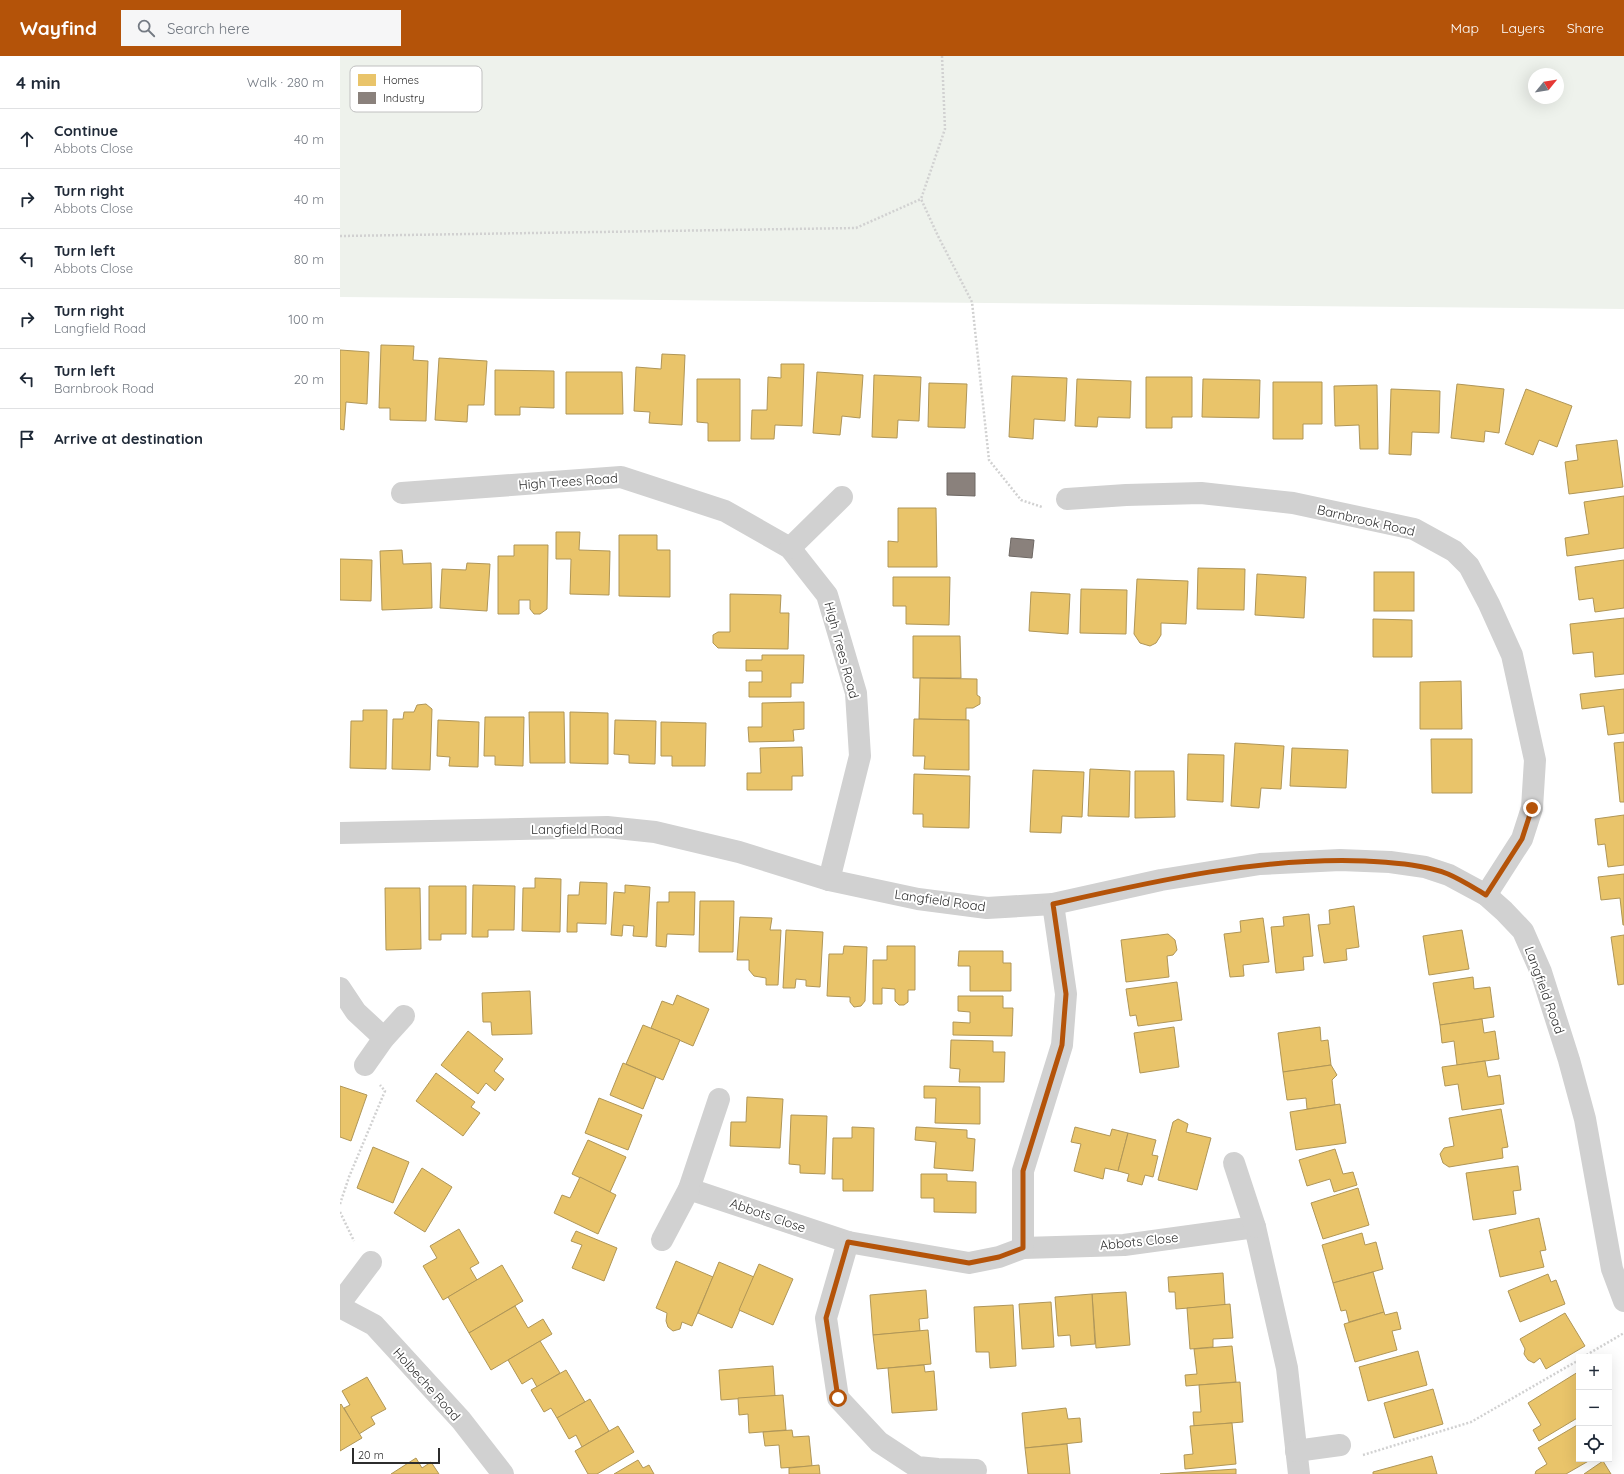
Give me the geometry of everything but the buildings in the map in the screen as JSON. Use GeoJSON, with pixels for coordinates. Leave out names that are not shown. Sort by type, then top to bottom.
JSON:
{"type":"FeatureCollection","features":[{"type":"Feature","properties":{"kind":"street","name":"High Trees Road"},"geometry":{"type":"LineString","coordinates":[[402,493],[622,477],[725,511],[790,548],[827,595],[856,693],[860,756],[829,880]]}},
{"type":"Feature","properties":{"kind":"street","name":"Barnbrook Road"},"geometry":{"type":"LineString","coordinates":[[1067,499],[1126,495],[1201,493],[1293,503],[1414,529],[1454,551],[1469,566],[1489,604],[1512,655],[1535,760],[1532,808],[1522,839],[1486,895]]}},
{"type":"Feature","properties":{"kind":"street"},"geometry":{"type":"LineString","coordinates":[[790,548],[842,497]]}},
{"type":"Feature","properties":{"kind":"street","name":"Langfield Road"},"geometry":{"type":"LineString","coordinates":[[340,833],[606,827],[655,832],[739,852],[829,880],[918,899],[987,908],[1053,904],[1161,880],[1260,864],[1340,860],[1390,862],[1425,867],[1449,875],[1486,895],[1523,931],[1541,972],[1569,1060],[1585,1119],[1612,1269],[1624,1301]]}},
{"type":"Feature","properties":{"kind":"street"},"geometry":{"type":"LineString","coordinates":[[1023,1248],[1023,1171],[1062,1045],[1066,994],[1053,904]]}},
{"type":"Feature","properties":{"kind":"street"},"geometry":{"type":"LineString","coordinates":[[340,988],[356,1012],[384,1038]]}},
{"type":"Feature","properties":{"kind":"street"},"geometry":{"type":"LineString","coordinates":[[365,1065],[384,1038],[404,1016]]}},
{"type":"Feature","properties":{"kind":"street"},"geometry":{"type":"LineString","coordinates":[[662,1240],[689,1189],[719,1099]]}},
{"type":"Feature","properties":{"kind":"street"},"geometry":{"type":"LineString","coordinates":[[1234,1163],[1255,1227],[1287,1368],[1299,1474]]}},
{"type":"Feature","properties":{"kind":"street","name":"Abbots Close"},"geometry":{"type":"LineString","coordinates":[[689,1189],[848,1242],[969,1263],[999,1257],[1023,1248],[1124,1245],[1255,1227]]}},
{"type":"Feature","properties":{"kind":"street"},"geometry":{"type":"LineString","coordinates":[[848,1242],[826,1318],[838,1398],[879,1442],[917,1466],[938,1472],[976,1470]]}},
{"type":"Feature","properties":{"kind":"street"},"geometry":{"type":"LineString","coordinates":[[340,1303],[371,1262]]}},
{"type":"Feature","properties":{"kind":"street","name":"Holbeche Road"},"geometry":{"type":"LineString","coordinates":[[340,1307],[374,1325],[461,1420],[503,1474]]}},
{"type":"Feature","properties":{"kind":"street"},"geometry":{"type":"LineString","coordinates":[[1296,1451],[1340,1445]]}},
{"type":"Feature","properties":{"kind":"path"},"geometry":{"type":"LineString","coordinates":[[942,56],[945,128],[921,199],[972,302],[989,460],[1021,500],[1066,515],[1067,499]]}},
{"type":"Feature","properties":{"kind":"path"},"geometry":{"type":"LineString","coordinates":[[340,236],[856,228],[921,199]]}},
{"type":"Feature","properties":{"kind":"path"},"geometry":{"type":"LineString","coordinates":[[340,1204],[349,1177],[385,1091],[365,1065]]}},
{"type":"Feature","properties":{"kind":"path"},"geometry":{"type":"LineString","coordinates":[[340,1212],[354,1241],[371,1262]]}},
{"type":"Feature","properties":{"kind":"path"},"geometry":{"type":"LineString","coordinates":[[1588,1354],[1624,1333]]}},
{"type":"Feature","properties":{"kind":"path"},"geometry":{"type":"LineString","coordinates":[[1340,1445],[1360,1457],[1471,1422],[1576,1362]]}},
{"type":"Feature","properties":{"kind":"shaded area"},"geometry":{"type":"Polygon","coordinates":[[[340,56],[1624,56],[1624,309],[340,297],[340,56]]]}},
{"type":"Feature","properties":{"kind":"route"},"geometry":{"type":"LineString","coordinates":[[838,1398],[826,1318],[848,1242],[969,1263],[999,1257],[1023,1248],[1023,1171],[1062,1045],[1066,994],[1053,904],[1161,880],[1260,864],[1340,860],[1390,862],[1425,867],[1449,875],[1486,895],[1522,839],[1532,808]]}}]}
